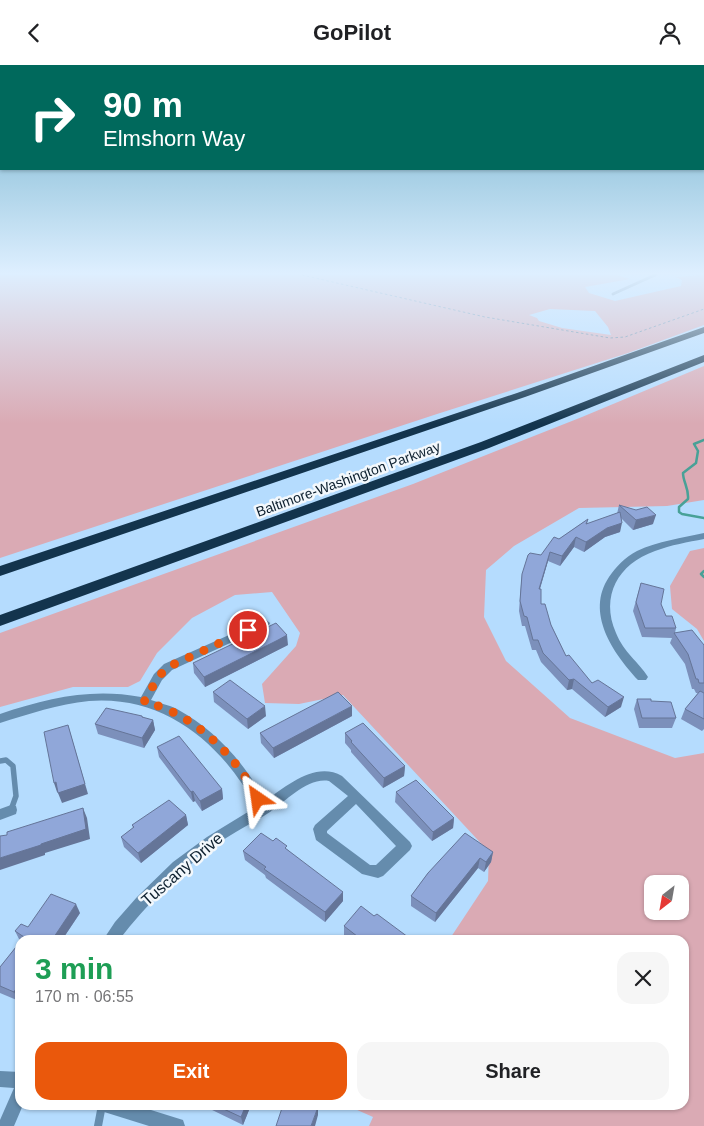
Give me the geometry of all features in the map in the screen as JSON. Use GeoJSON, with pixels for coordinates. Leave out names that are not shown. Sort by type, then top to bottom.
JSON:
{"type":"FeatureCollection","features":[{"type":"Feature","properties":{"kind":"highway","name":"Baltimore-Washington Parkway"},"geometry":{"type":"LineString","coordinates":[[0,571],[521,395],[704,330]]}},
{"type":"Feature","properties":{"kind":"highway","name":"Baltimore-Washington Parkway"},"geometry":{"type":"LineString","coordinates":[[0,621],[476,448],[704,358]]}},
{"type":"Feature","properties":{"kind":"street"},"geometry":{"type":"LineString","coordinates":[[642,677],[619,652],[607,629],[604,605],[610,584],[625,564],[647,551],[704,536]]}},
{"type":"Feature","properties":{"kind":"street"},"geometry":{"type":"LineString","coordinates":[[144,702],[158,677],[168,667],[265,623]]}},
{"type":"Feature","properties":{"kind":"street"},"geometry":{"type":"LineString","coordinates":[[0,719],[28,709],[80,698],[103,696],[144,702],[174,711],[203,731],[246,778],[263,809]]}},
{"type":"Feature","properties":{"kind":"street","name":"Tuscany Drive"},"geometry":{"type":"LineString","coordinates":[[114,935],[149,895],[203,846],[299,785],[313,778],[325,775],[337,778],[356,796],[404,846],[378,872],[367,869],[321,836],[320,829],[356,796]]}},
{"type":"Feature","properties":{"kind":"street"},"geometry":{"type":"LineString","coordinates":[[0,1079],[15,1080]]}},
{"type":"Feature","properties":{"kind":"street"},"geometry":{"type":"LineString","coordinates":[[6,1126],[15,1105]]}},
{"type":"Feature","properties":{"kind":"street"},"geometry":{"type":"LineString","coordinates":[[124,1110],[177,1126]]}},
{"type":"Feature","properties":{"kind":"lane"},"geometry":{"type":"LineString","coordinates":[[0,761],[6,761],[13,766],[16,796],[6,813]]}},
{"type":"Feature","properties":{"kind":"lane"},"geometry":{"type":"LineString","coordinates":[[98,1126],[101,1110]]}},
{"type":"Feature","properties":{"kind":"path"},"geometry":{"type":"LineString","coordinates":[[530,325],[610,338],[625,337],[660,325]]}},
{"type":"Feature","properties":{"kind":"shaded area"},"geometry":{"type":"Polygon","coordinates":[[[0,325],[551,325],[611,335],[606,325],[704,325],[628,353],[0,558],[0,325]]]}},
{"type":"Feature","properties":{"kind":"shaded area"},"geometry":{"type":"Polygon","coordinates":[[[704,366],[704,500],[667,506],[579,508],[514,546],[486,570],[484,617],[506,661],[570,718],[675,758],[704,753],[704,1126],[369,1126],[373,1117],[357,1110],[689,1110],[689,935],[452,935],[488,881],[489,852],[343,695],[299,704],[265,703],[262,684],[296,646],[300,633],[272,592],[235,595],[192,618],[157,653],[140,681],[128,687],[73,687],[0,707],[0,633],[413,484],[704,366]]]}},
{"type":"Feature","properties":{"kind":"shaded area"},"geometry":{"type":"Polygon","coordinates":[[[704,548],[704,641],[697,629],[672,609],[670,586],[690,551],[704,548]]]}},
{"type":"Feature","properties":{"kind":"building"},"geometry":{"type":"Polygon","coordinates":[[[619,505],[636,510],[647,507],[656,515],[636,520],[619,505]]]}},
{"type":"Feature","properties":{"kind":"building"},"geometry":{"type":"Polygon","coordinates":[[[620,512],[622,523],[607,528],[586,542],[576,537],[562,556],[550,552],[539,589],[541,589],[541,604],[545,604],[551,625],[566,656],[569,655],[592,683],[598,680],[624,697],[608,707],[574,679],[569,680],[543,653],[538,640],[533,640],[527,617],[524,616],[520,601],[522,574],[530,553],[541,555],[554,537],[559,539],[588,519],[586,524],[620,512]]]}},
{"type":"Feature","properties":{"kind":"building"},"geometry":{"type":"Polygon","coordinates":[[[641,583],[664,589],[661,604],[666,616],[672,616],[676,628],[645,628],[636,602],[641,583]]]}},
{"type":"Feature","properties":{"kind":"building"},"geometry":{"type":"Polygon","coordinates":[[[276,623],[287,635],[204,677],[193,663],[276,623]]]}},
{"type":"Feature","properties":{"kind":"building"},"geometry":{"type":"Polygon","coordinates":[[[692,630],[704,645],[704,683],[699,683],[698,679],[696,679],[688,654],[674,633],[692,630]]]}},
{"type":"Feature","properties":{"kind":"building"},"geometry":{"type":"Polygon","coordinates":[[[230,680],[265,706],[247,719],[213,692],[230,680]]]}},
{"type":"Feature","properties":{"kind":"building"},"geometry":{"type":"Polygon","coordinates":[[[700,691],[704,693],[704,719],[685,709],[700,691]]]}},
{"type":"Feature","properties":{"kind":"building"},"geometry":{"type":"Polygon","coordinates":[[[338,692],[352,706],[273,748],[260,733],[338,692]]]}},
{"type":"Feature","properties":{"kind":"building"},"geometry":{"type":"Polygon","coordinates":[[[637,699],[671,702],[676,718],[642,718],[637,699]]]}},
{"type":"Feature","properties":{"kind":"building"},"geometry":{"type":"Polygon","coordinates":[[[106,708],[153,720],[142,738],[95,724],[106,708]]]}},
{"type":"Feature","properties":{"kind":"building"},"geometry":{"type":"Polygon","coordinates":[[[363,723],[405,766],[384,778],[345,733],[363,723]]]}},
{"type":"Feature","properties":{"kind":"building"},"geometry":{"type":"Polygon","coordinates":[[[68,725],[85,784],[58,793],[56,782],[54,783],[44,732],[68,725]]]}},
{"type":"Feature","properties":{"kind":"building"},"geometry":{"type":"Polygon","coordinates":[[[179,736],[222,789],[200,801],[157,747],[179,736]]]}},
{"type":"Feature","properties":{"kind":"building"},"geometry":{"type":"Polygon","coordinates":[[[416,780],[454,818],[433,832],[396,792],[416,780]]]}},
{"type":"Feature","properties":{"kind":"building"},"geometry":{"type":"Polygon","coordinates":[[[169,800],[186,815],[138,853],[121,837],[134,827],[132,825],[169,800]]]}},
{"type":"Feature","properties":{"kind":"building"},"geometry":{"type":"Polygon","coordinates":[[[83,808],[86,829],[0,858],[0,836],[7,835],[7,832],[83,808]]]}},
{"type":"Feature","properties":{"kind":"building"},"geometry":{"type":"Polygon","coordinates":[[[261,833],[273,841],[276,838],[287,846],[285,848],[343,892],[325,912],[264,869],[266,867],[243,851],[261,833]]]}},
{"type":"Feature","properties":{"kind":"building"},"geometry":{"type":"Polygon","coordinates":[[[465,833],[493,852],[486,862],[480,858],[436,913],[411,896],[428,873],[465,833]]]}},
{"type":"Feature","properties":{"kind":"building"},"geometry":{"type":"Polygon","coordinates":[[[51,894],[76,904],[55,935],[21,935],[15,931],[21,924],[28,927],[51,894]]]}},
{"type":"Feature","properties":{"kind":"building"},"geometry":{"type":"Polygon","coordinates":[[[361,906],[374,916],[377,914],[405,935],[356,935],[344,926],[361,906]]]}},
{"type":"Feature","properties":{"kind":"building"},"geometry":{"type":"Polygon","coordinates":[[[15,948],[14,992],[0,986],[0,967],[15,948]]]}},
{"type":"Feature","properties":{"kind":"building"},"geometry":{"type":"Polygon","coordinates":[[[226,1110],[244,1110],[241,1117],[226,1110]]]}},
{"type":"Feature","properties":{"kind":"building"},"geometry":{"type":"Polygon","coordinates":[[[281,1110],[317,1110],[311,1126],[276,1126],[281,1110]]]}},
{"type":"Feature","properties":{"kind":"waterway"},"geometry":{"type":"LineString","coordinates":[[704,440],[694,444],[698,451],[696,463],[683,473],[688,499],[679,507],[679,512],[682,514],[704,518]]}},
{"type":"Feature","properties":{"kind":"waterway"},"geometry":{"type":"LineString","coordinates":[[704,571],[701,574],[704,577]]}},
{"type":"Feature","properties":{"kind":"route"},"geometry":{"type":"LineString","coordinates":[[248,630],[177,662],[162,671],[144,702],[174,711],[203,731],[246,778],[258,799]]}}]}
